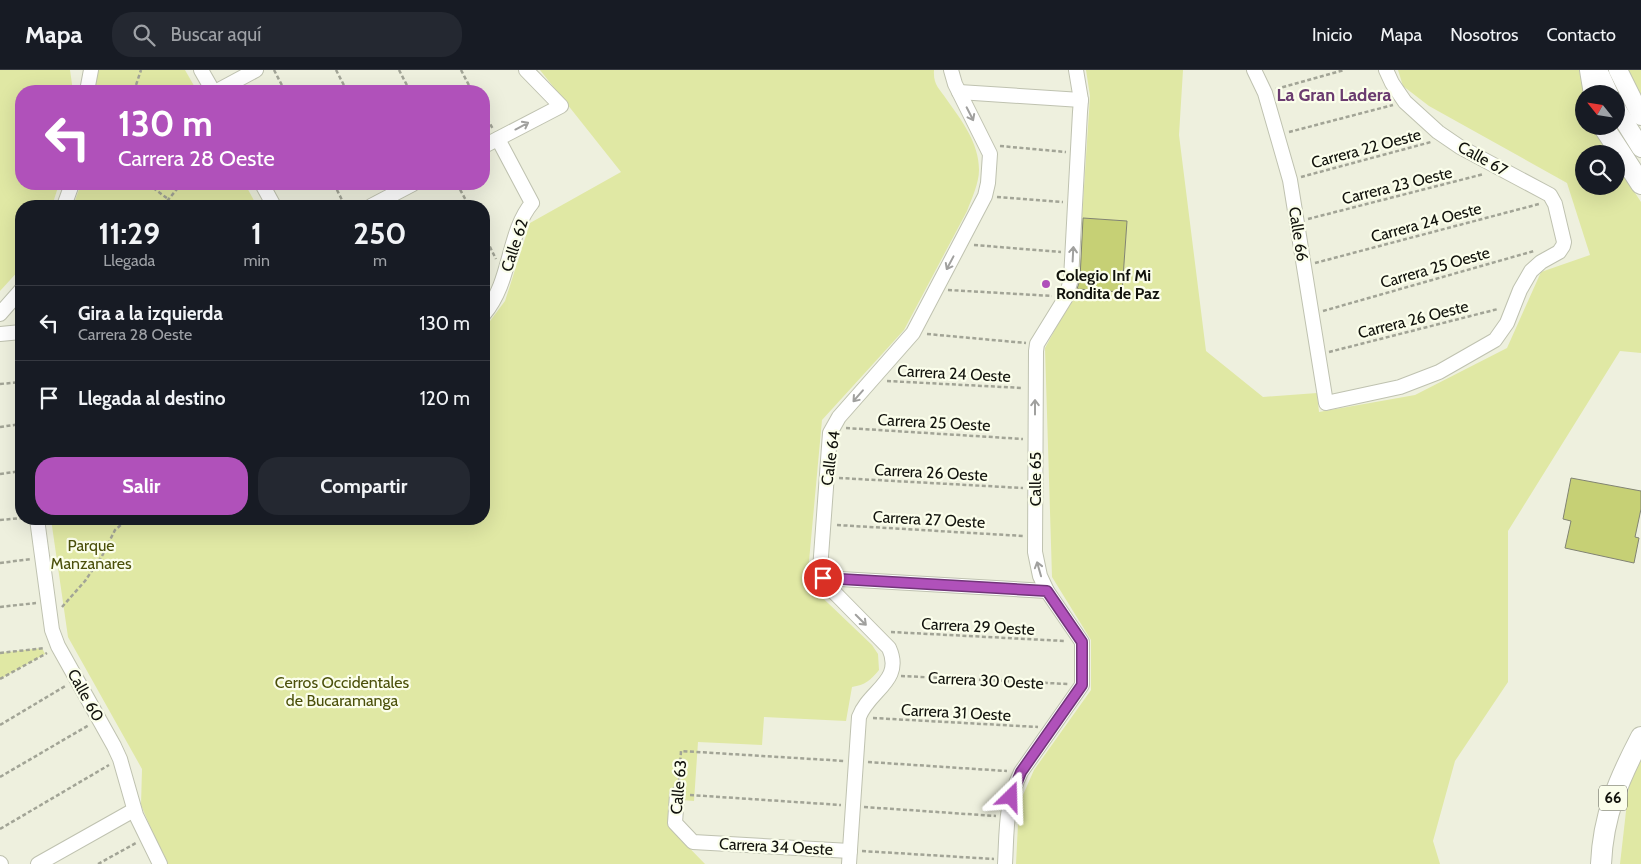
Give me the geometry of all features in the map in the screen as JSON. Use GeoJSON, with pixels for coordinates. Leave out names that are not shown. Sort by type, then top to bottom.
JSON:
{"type":"FeatureCollection","features":[{"type":"Feature","properties":{"kind":"highway"},"geometry":{"type":"LineString","coordinates":[[1590,70],[1592,85]]}},
{"type":"Feature","properties":{"kind":"highway"},"geometry":{"type":"LineString","coordinates":[[1609,135],[1641,184]]}},
{"type":"Feature","properties":{"kind":"highway","name":"66"},"geometry":{"type":"LineString","coordinates":[[1601,864],[1602,843],[1607,815],[1617,786],[1641,737]]}},
{"type":"Feature","properties":{"kind":"highway"},"geometry":{"type":"LineString","coordinates":[[1612,864],[1620,803],[1617,786]]}},
{"type":"Feature","properties":{"kind":"main road"},"geometry":{"type":"LineString","coordinates":[[1598,70],[1605,85]]}},
{"type":"Feature","properties":{"kind":"main road"},"geometry":{"type":"LineString","coordinates":[[1618,70],[1641,116]]}},
{"type":"Feature","properties":{"kind":"main road"},"geometry":{"type":"LineString","coordinates":[[1625,122],[1641,148]]}},
{"type":"Feature","properties":{"kind":"street"},"geometry":{"type":"LineString","coordinates":[[88,85],[91,70]]}},
{"type":"Feature","properties":{"kind":"street"},"geometry":{"type":"LineString","coordinates":[[201,70],[210,85]]}},
{"type":"Feature","properties":{"kind":"street"},"geometry":{"type":"LineString","coordinates":[[228,85],[256,70]]}},
{"type":"Feature","properties":{"kind":"street"},"geometry":{"type":"LineString","coordinates":[[490,143],[560,106],[526,70]]}},
{"type":"Feature","properties":{"kind":"street","name":"Calle 64"},"geometry":{"type":"LineString","coordinates":[[823,578],[820,562],[826,477],[832,427],[913,333],[985,196],[990,154],[950,70]]}},
{"type":"Feature","properties":{"kind":"street","name":"Calle 65"},"geometry":{"type":"LineString","coordinates":[[1076,70],[1080,100],[1071,279],[1066,297],[1037,344],[1035,359],[1035,536],[1036,561],[1047,591],[1082,642]]}},
{"type":"Feature","properties":{"kind":"street","name":"Calle 66"},"geometry":{"type":"LineString","coordinates":[[1254,70],[1265,93],[1290,180],[1326,403],[1391,390],[1438,372],[1495,340],[1507,324],[1514,305]]}},
{"type":"Feature","properties":{"kind":"street","name":"Calle 67"},"geometry":{"type":"LineString","coordinates":[[1386,70],[1392,83],[1406,102],[1447,138],[1460,147],[1546,192],[1554,200]]}},
{"type":"Feature","properties":{"kind":"street"},"geometry":{"type":"LineString","coordinates":[[959,92],[1080,100]]}},
{"type":"Feature","properties":{"kind":"street","name":"Calle 62"},"geometry":{"type":"LineString","coordinates":[[490,306],[499,291],[521,221],[532,203],[498,139]]}},
{"type":"Feature","properties":{"kind":"street"},"geometry":{"type":"LineString","coordinates":[[383,200],[402,190]]}},
{"type":"Feature","properties":{"kind":"street"},"geometry":{"type":"LineString","coordinates":[[1514,305],[1520,290],[1536,266],[1559,252],[1564,242],[1554,200]]}},
{"type":"Feature","properties":{"kind":"street"},"geometry":{"type":"LineString","coordinates":[[0,314],[15,297]]}},
{"type":"Feature","properties":{"kind":"street"},"geometry":{"type":"LineString","coordinates":[[0,334],[15,333]]}},
{"type":"Feature","properties":{"kind":"street","name":"Calle 60"},"geometry":{"type":"LineString","coordinates":[[38,525],[50,621],[58,646],[120,759],[134,810],[160,864]]}},
{"type":"Feature","properties":{"kind":"street"},"geometry":{"type":"LineString","coordinates":[[823,578],[1047,591]]}},
{"type":"Feature","properties":{"kind":"street"},"geometry":{"type":"LineString","coordinates":[[823,578],[888,648],[892,655],[893,664],[890,675],[882,688],[866,702],[859,717],[850,857]]}},
{"type":"Feature","properties":{"kind":"street"},"geometry":{"type":"LineString","coordinates":[[1005,862],[1007,816],[1011,797],[1021,772],[1082,685],[1082,642]]}},
{"type":"Feature","properties":{"kind":"street","name":"Calle 63"},"geometry":{"type":"LineString","coordinates":[[675,823],[678,794]]}},
{"type":"Feature","properties":{"kind":"street"},"geometry":{"type":"LineString","coordinates":[[38,864],[134,810]]}},
{"type":"Feature","properties":{"kind":"street","name":"Carrera 34 Oeste"},"geometry":{"type":"LineString","coordinates":[[675,823],[693,842],[850,857]]}},
{"type":"Feature","properties":{"kind":"path"},"geometry":{"type":"LineString","coordinates":[[136,85],[141,70]]}},
{"type":"Feature","properties":{"kind":"path"},"geometry":{"type":"LineString","coordinates":[[274,70],[283,85]]}},
{"type":"Feature","properties":{"kind":"path"},"geometry":{"type":"LineString","coordinates":[[336,70],[344,85]]}},
{"type":"Feature","properties":{"kind":"path"},"geometry":{"type":"LineString","coordinates":[[399,70],[407,85]]}},
{"type":"Feature","properties":{"kind":"path"},"geometry":{"type":"LineString","coordinates":[[461,70],[469,85]]}},
{"type":"Feature","properties":{"kind":"path"},"geometry":{"type":"LineString","coordinates":[[1265,93],[1344,70]]}},
{"type":"Feature","properties":{"kind":"path"},"geometry":{"type":"LineString","coordinates":[[1278,135],[1406,102]]}},
{"type":"Feature","properties":{"kind":"path"},"geometry":{"type":"LineString","coordinates":[[490,124],[498,139]]}},
{"type":"Feature","properties":{"kind":"path","name":"Carrera 22 Oeste"},"geometry":{"type":"LineString","coordinates":[[1290,180],[1447,138]]}},
{"type":"Feature","properties":{"kind":"path"},"geometry":{"type":"LineString","coordinates":[[986,145],[1078,153]]}},
{"type":"Feature","properties":{"kind":"path","name":"Carrera 23 Oeste"},"geometry":{"type":"LineString","coordinates":[[1297,222],[1503,169]]}},
{"type":"Feature","properties":{"kind":"path"},"geometry":{"type":"LineString","coordinates":[[156,190],[168,199],[176,190]]}},
{"type":"Feature","properties":{"kind":"path"},"geometry":{"type":"LineString","coordinates":[[985,196],[1076,202]]}},
{"type":"Feature","properties":{"kind":"path","name":"Carrera 24 Oeste"},"geometry":{"type":"LineString","coordinates":[[1304,266],[1554,200]]}},
{"type":"Feature","properties":{"kind":"path"},"geometry":{"type":"LineString","coordinates":[[960,244],[1073,253]]}},
{"type":"Feature","properties":{"kind":"path"},"geometry":{"type":"LineString","coordinates":[[490,247],[504,276]]}},
{"type":"Feature","properties":{"kind":"path","name":"Carrera 25 Oeste"},"geometry":{"type":"LineString","coordinates":[[1312,315],[1535,250]]}},
{"type":"Feature","properties":{"kind":"path"},"geometry":{"type":"LineString","coordinates":[[936,290],[1066,297]]}},
{"type":"Feature","properties":{"kind":"path","name":"Carrera 26 Oeste"},"geometry":{"type":"LineString","coordinates":[[1318,355],[1514,305]]}},
{"type":"Feature","properties":{"kind":"path"},"geometry":{"type":"LineString","coordinates":[[913,333],[1037,344]]}},
{"type":"Feature","properties":{"kind":"path","name":"Carrera 24 Oeste"},"geometry":{"type":"LineString","coordinates":[[872,380],[1035,389]]}},
{"type":"Feature","properties":{"kind":"path"},"geometry":{"type":"LineString","coordinates":[[0,384],[15,383]]}},
{"type":"Feature","properties":{"kind":"path"},"geometry":{"type":"LineString","coordinates":[[0,426],[15,425]]}},
{"type":"Feature","properties":{"kind":"path","name":"Carrera 25 Oeste"},"geometry":{"type":"LineString","coordinates":[[832,427],[1035,439]]}},
{"type":"Feature","properties":{"kind":"path"},"geometry":{"type":"LineString","coordinates":[[0,474],[15,472]]}},
{"type":"Feature","properties":{"kind":"path","name":"Carrera 26 Oeste"},"geometry":{"type":"LineString","coordinates":[[826,477],[1035,488]]}},
{"type":"Feature","properties":{"kind":"path"},"geometry":{"type":"LineString","coordinates":[[0,520],[15,519]]}},
{"type":"Feature","properties":{"kind":"path","name":"Carrera 27 Oeste"},"geometry":{"type":"LineString","coordinates":[[823,524],[1035,536]]}},
{"type":"Feature","properties":{"kind":"path"},"geometry":{"type":"LineString","coordinates":[[50,621],[85,581],[102,556],[114,530],[120,525]]}},
{"type":"Feature","properties":{"kind":"path"},"geometry":{"type":"LineString","coordinates":[[0,563],[42,558]]}},
{"type":"Feature","properties":{"kind":"path"},"geometry":{"type":"LineString","coordinates":[[0,607],[47,602]]}},
{"type":"Feature","properties":{"kind":"path","name":"Carrera 29 Oeste"},"geometry":{"type":"LineString","coordinates":[[872,631],[1082,642]]}},
{"type":"Feature","properties":{"kind":"path"},"geometry":{"type":"LineString","coordinates":[[0,652],[58,646]]}},
{"type":"Feature","properties":{"kind":"path"},"geometry":{"type":"LineString","coordinates":[[0,679],[58,646]]}},
{"type":"Feature","properties":{"kind":"path","name":"Carrera 30 Oeste"},"geometry":{"type":"LineString","coordinates":[[890,675],[1082,685]]}},
{"type":"Feature","properties":{"kind":"path"},"geometry":{"type":"LineString","coordinates":[[0,725],[77,680]]}},
{"type":"Feature","properties":{"kind":"path","name":"Carrera 31 Oeste"},"geometry":{"type":"LineString","coordinates":[[859,717],[1052,728]]}},
{"type":"Feature","properties":{"kind":"path"},"geometry":{"type":"LineString","coordinates":[[0,777],[99,719]]}},
{"type":"Feature","properties":{"kind":"path","name":"Calle 63"},"geometry":{"type":"LineString","coordinates":[[678,794],[681,751]]}},
{"type":"Feature","properties":{"kind":"path"},"geometry":{"type":"LineString","coordinates":[[0,829],[120,759]]}},
{"type":"Feature","properties":{"kind":"path"},"geometry":{"type":"LineString","coordinates":[[98,864],[147,837]]}},
{"type":"Feature","properties":{"kind":"path","name":"Carrera 34 Oeste"},"geometry":{"type":"LineString","coordinates":[[850,857],[1005,862]]}},
{"type":"Feature","properties":{"kind":"green space"},"geometry":{"type":"Polygon","coordinates":[[[0,70],[70,70],[72,85],[15,85],[15,190],[57,190],[54,200],[15,200],[15,275],[0,291],[0,70]]]}},
{"type":"Feature","properties":{"kind":"green space"},"geometry":{"type":"Polygon","coordinates":[[[98,70],[185,70],[194,85],[94,85],[98,70]]]}},
{"type":"Feature","properties":{"kind":"green space","name":"Cerros Occidentales de Bucaramanga"},"geometry":{"type":"Polygon","coordinates":[[[540,70],[934,70],[934,79],[937,86],[964,124],[973,142],[979,170],[975,190],[967,211],[904,330],[822,420],[807,583],[872,645],[878,654],[879,670],[867,682],[852,687],[846,721],[764,717],[762,745],[698,742],[694,801],[669,799],[668,826],[705,864],[166,864],[141,805],[142,769],[68,637],[52,525],[490,525],[490,321],[505,301],[530,223],[621,172],[540,70]]]}},
{"type":"Feature","properties":{"kind":"green space"},"geometry":{"type":"Polygon","coordinates":[[[1086,70],[1183,70],[1179,135],[1206,351],[1263,397],[1317,393],[1319,412],[1415,395],[1507,348],[1541,272],[1590,255],[1567,183],[1429,106],[1403,86],[1398,70],[1579,70],[1583,85],[1575,85],[1575,135],[1599,135],[1605,145],[1575,145],[1575,195],[1625,195],[1625,178],[1641,202],[1641,353],[1620,351],[1508,531],[1508,682],[1455,761],[1433,841],[1440,864],[1016,864],[1018,824],[1023,795],[1034,770],[1091,690],[1091,640],[1052,577],[1045,348],[1077,289],[1122,291],[1127,221],[1082,218],[1090,96],[1086,70]]]}},
{"type":"Feature","properties":{"kind":"green space"},"geometry":{"type":"Polygon","coordinates":[[[1627,70],[1641,70],[1641,103],[1627,70]]]}},
{"type":"Feature","properties":{"kind":"green space"},"geometry":{"type":"Polygon","coordinates":[[[79,190],[248,190],[254,200],[75,200],[79,190]]]}},
{"type":"Feature","properties":{"kind":"green space"},"geometry":{"type":"Polygon","coordinates":[[[42,648],[45,654],[0,679],[0,653],[42,648]]]}},
{"type":"Feature","properties":{"kind":"green space"},"geometry":{"type":"Polygon","coordinates":[[[1641,754],[1641,864],[1620,864],[1629,785],[1641,754]]]}},
{"type":"Feature","properties":{"kind":"building"},"geometry":{"type":"Polygon","coordinates":[[[1083,218],[1127,221],[1122,292],[1077,289],[1080,279],[1083,218]]]}},
{"type":"Feature","properties":{"kind":"building"},"geometry":{"type":"Polygon","coordinates":[[[1571,478],[1641,491],[1641,509],[1635,537],[1639,538],[1634,563],[1565,548],[1571,521],[1563,519],[1571,478]]]}},
{"type":"Feature","properties":{"kind":"place","name":"Colegio Inf Mi Rondita de Paz"},"geometry":{"type":"Point","coordinates":[1046,284]}},
{"type":"Feature","properties":{"kind":"district","name":"La Gran Ladera"},"geometry":{"type":"Point","coordinates":[1334,95]}},
{"type":"Feature","properties":{"kind":"route"},"geometry":{"type":"LineString","coordinates":[[823,578],[1047,591],[1082,642],[1082,685],[1021,772],[1011,797]]}},
{"type":"Feature","properties":{"kind":"park label","name":"Parque Manzanares"},"geometry":{"type":"Point","coordinates":[91,554]}}]}
